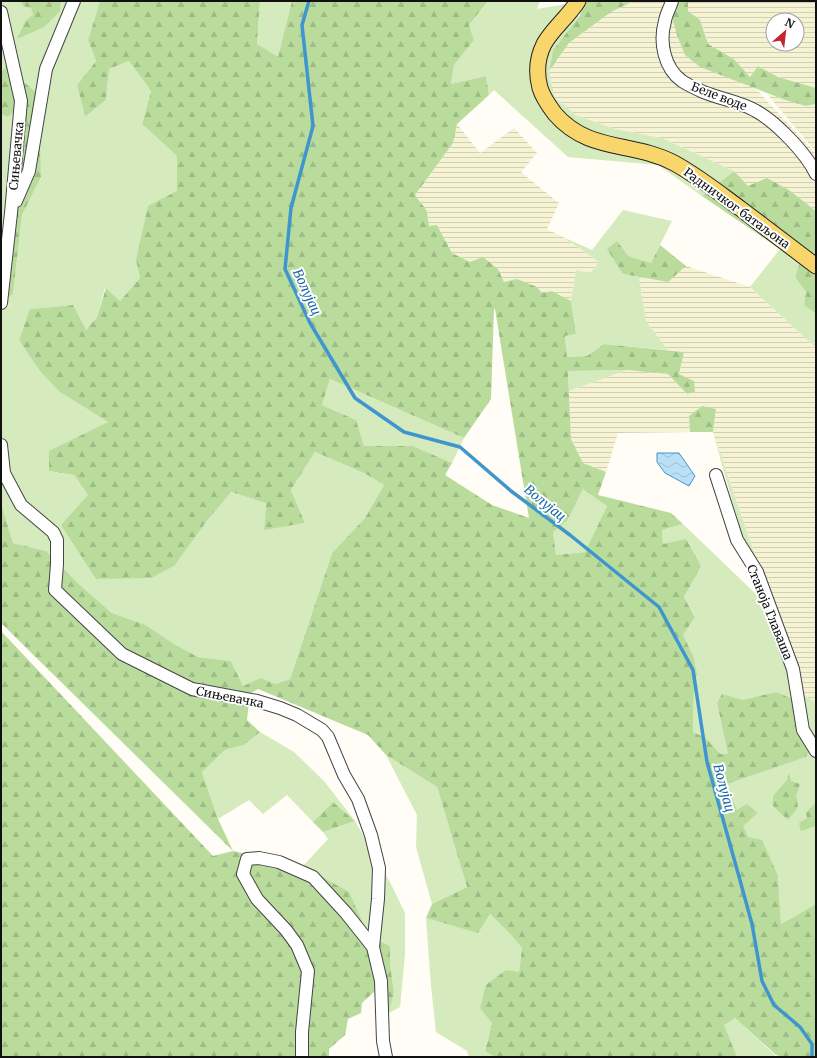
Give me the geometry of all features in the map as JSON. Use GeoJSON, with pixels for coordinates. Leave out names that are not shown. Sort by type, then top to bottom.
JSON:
{"type":"FeatureCollection","features":[{"type":"Feature","properties":{"kind":"main road","name":"Радничког батаљона"},"geometry":{"type":"LineString","coordinates":[[578,1],[550,34],[540,53],[538,61],[538,81],[541,92],[546,102],[557,116],[570,128],[590,139],[653,154],[691,172],[816,266]]}},
{"type":"Feature","properties":{"kind":"street"},"geometry":{"type":"LineString","coordinates":[[11,213],[29,171],[46,69],[74,1]]}},
{"type":"Feature","properties":{"kind":"street","name":"Беле воде"},"geometry":{"type":"LineString","coordinates":[[672,1],[664,21],[662,39],[664,55],[671,70],[682,81],[702,92],[744,105],[774,124],[803,154],[816,174]]}},
{"type":"Feature","properties":{"kind":"street","name":"Сињевачка"},"geometry":{"type":"LineString","coordinates":[[1,12],[21,102],[1,302]]}},
{"type":"Feature","properties":{"kind":"street","name":"Сињевачка"},"geometry":{"type":"LineString","coordinates":[[1,445],[4,474],[20,505],[53,532],[57,540],[55,590],[122,654],[192,689],[257,701],[280,708],[312,723],[322,730],[328,737],[344,775],[358,799],[371,835],[379,868],[378,899],[373,947]]}},
{"type":"Feature","properties":{"kind":"street","name":"Станоја Главаша"},"geometry":{"type":"LineString","coordinates":[[716,475],[737,540],[757,572],[792,669],[803,730],[816,751]]}},
{"type":"Feature","properties":{"kind":"street"},"geometry":{"type":"LineString","coordinates":[[302,1057],[302,1032],[308,971],[297,945],[286,930],[257,899],[244,874],[247,859],[259,858],[279,862],[313,877],[346,913],[373,947],[381,981],[386,1057]]}},
{"type":"Feature","properties":{"kind":"shaded area"},"geometry":{"type":"Polygon","coordinates":[[[634,1],[667,1],[678,38],[685,55],[697,64],[756,89],[816,154],[816,211],[789,190],[748,186],[734,171],[662,138],[615,129],[576,115],[555,98],[549,71],[569,43],[611,12],[634,1]]]}},
{"type":"Feature","properties":{"kind":"shaded area"},"geometry":{"type":"Polygon","coordinates":[[[688,1],[816,1],[816,88],[778,77],[758,66],[750,77],[734,59],[708,44],[700,20],[688,11],[688,1]]]}},
{"type":"Feature","properties":{"kind":"shaded area"},"geometry":{"type":"Polygon","coordinates":[[[767,94],[806,106],[816,104],[816,152],[767,94]]]}},
{"type":"Feature","properties":{"kind":"shaded area"},"geometry":{"type":"Polygon","coordinates":[[[457,124],[480,153],[514,128],[537,153],[521,172],[559,203],[547,229],[563,237],[599,262],[590,273],[576,270],[571,301],[552,291],[542,293],[537,287],[504,282],[498,269],[470,262],[452,253],[437,225],[429,227],[427,211],[415,195],[453,143],[457,124]]]}},
{"type":"Feature","properties":{"kind":"shaded area"},"geometry":{"type":"Polygon","coordinates":[[[686,266],[750,287],[816,348],[816,702],[803,695],[713,432],[716,409],[689,416],[690,432],[618,433],[606,472],[583,463],[571,439],[569,391],[627,370],[668,374],[687,394],[694,381],[679,375],[684,352],[668,350],[646,321],[639,277],[668,282],[686,266]]]}},
{"type":"Feature","properties":{"kind":"green space"},"geometry":{"type":"Polygon","coordinates":[[[1,1],[20,1],[23,6],[31,7],[33,15],[60,11],[61,1],[100,1],[88,40],[96,61],[77,85],[85,117],[106,100],[109,69],[129,61],[151,91],[142,124],[177,156],[177,191],[136,260],[140,278],[120,301],[105,288],[97,317],[85,331],[73,305],[31,309],[19,340],[60,392],[108,422],[49,471],[74,475],[88,495],[206,522],[230,492],[266,502],[264,529],[305,523],[291,490],[315,452],[364,473],[384,485],[365,518],[332,553],[290,679],[275,684],[261,679],[243,686],[231,661],[198,657],[174,644],[146,625],[112,613],[80,585],[46,551],[13,543],[1,503],[1,114],[7,117],[16,112],[2,298],[12,308],[5,300],[13,294],[22,215],[41,177],[31,88],[20,79],[14,55],[1,73],[1,1]]]}},
{"type":"Feature","properties":{"kind":"green space"},"geometry":{"type":"Polygon","coordinates":[[[20,1],[61,1],[60,11],[44,27],[17,39],[26,20],[33,15],[31,8],[23,6],[20,1]]]}},
{"type":"Feature","properties":{"kind":"green space"},"geometry":{"type":"Polygon","coordinates":[[[100,1],[260,1],[257,44],[278,57],[292,1],[488,1],[469,25],[474,40],[454,65],[451,84],[486,76],[489,95],[457,124],[453,143],[415,195],[427,211],[429,226],[437,225],[452,253],[470,262],[483,257],[498,269],[504,282],[517,279],[537,287],[542,293],[552,291],[571,301],[576,334],[565,336],[567,357],[587,356],[604,344],[684,352],[679,374],[694,381],[695,392],[687,394],[668,374],[627,370],[568,371],[571,439],[583,463],[606,472],[598,495],[671,513],[683,524],[662,530],[663,544],[686,539],[701,566],[684,597],[695,617],[683,635],[693,655],[697,672],[694,688],[693,732],[706,738],[720,754],[728,754],[717,703],[722,694],[742,700],[776,692],[795,700],[809,748],[806,757],[727,784],[737,810],[747,804],[758,813],[743,826],[748,837],[762,840],[778,876],[781,924],[816,904],[816,1057],[783,1057],[776,1055],[735,1018],[724,1025],[737,1057],[495,1057],[485,1051],[492,1023],[480,1008],[486,985],[506,970],[519,972],[522,948],[490,914],[478,933],[426,918],[432,904],[467,887],[437,787],[386,755],[368,735],[258,689],[250,694],[247,720],[260,732],[244,745],[225,750],[202,772],[218,819],[233,851],[1,623],[1,503],[13,543],[46,551],[80,585],[112,613],[146,625],[174,644],[198,657],[231,661],[243,686],[261,678],[275,684],[290,679],[332,553],[365,518],[384,485],[364,473],[315,452],[291,490],[305,523],[264,530],[266,503],[231,492],[206,522],[174,566],[151,578],[96,579],[61,525],[88,495],[74,475],[49,471],[49,451],[108,422],[60,392],[40,371],[19,340],[30,309],[73,305],[86,330],[97,317],[106,288],[120,301],[140,278],[136,260],[148,206],[177,191],[177,156],[142,124],[151,91],[129,61],[109,69],[106,100],[85,117],[77,85],[96,61],[88,40],[100,1]],[[495,309],[491,399],[464,438],[330,379],[322,405],[356,420],[364,446],[413,446],[452,463],[445,475],[492,505],[529,518],[495,309]],[[583,489],[567,521],[553,532],[556,555],[585,552],[607,506],[583,489]]]}},
{"type":"Feature","properties":{"kind":"green space"},"geometry":{"type":"Polygon","coordinates":[[[260,1],[292,1],[278,58],[257,44],[260,1]]]}},
{"type":"Feature","properties":{"kind":"green space"},"geometry":{"type":"Polygon","coordinates":[[[488,1],[540,1],[537,9],[567,4],[579,17],[553,50],[549,71],[555,98],[576,115],[615,129],[662,138],[734,171],[702,196],[658,165],[568,157],[494,90],[489,95],[486,76],[451,84],[454,65],[474,40],[469,25],[488,1]]]}},
{"type":"Feature","properties":{"kind":"green space"},"geometry":{"type":"Polygon","coordinates":[[[586,1],[634,1],[611,12],[569,43],[549,71],[553,50],[579,17],[586,1]]]}},
{"type":"Feature","properties":{"kind":"green space"},"geometry":{"type":"Polygon","coordinates":[[[667,1],[688,1],[688,11],[700,20],[708,44],[734,59],[750,77],[758,66],[778,77],[816,88],[816,104],[806,106],[785,100],[700,67],[685,55],[678,38],[667,1]]]}},
{"type":"Feature","properties":{"kind":"green space"},"geometry":{"type":"Polygon","coordinates":[[[14,54],[20,79],[38,95],[41,177],[22,215],[13,294],[5,300],[16,112],[7,117],[1,114],[1,73],[14,54]]]}},
{"type":"Feature","properties":{"kind":"green space"},"geometry":{"type":"Polygon","coordinates":[[[734,171],[748,186],[767,178],[789,190],[816,211],[816,314],[804,305],[806,292],[795,277],[800,262],[702,196],[734,171]]]}},
{"type":"Feature","properties":{"kind":"green space"},"geometry":{"type":"Polygon","coordinates":[[[623,210],[672,221],[651,263],[628,256],[623,274],[639,277],[646,321],[668,350],[604,344],[587,356],[567,357],[565,336],[576,334],[571,301],[576,270],[590,273],[599,262],[563,237],[592,250],[623,210]]]}},
{"type":"Feature","properties":{"kind":"green space"},"geometry":{"type":"Polygon","coordinates":[[[617,241],[628,256],[651,263],[660,245],[686,266],[668,282],[623,274],[607,249],[617,241]]]}},
{"type":"Feature","properties":{"kind":"green space"},"geometry":{"type":"Polygon","coordinates":[[[780,249],[800,262],[795,277],[806,292],[804,305],[816,314],[816,348],[750,287],[780,249]]]}},
{"type":"Feature","properties":{"kind":"green space"},"geometry":{"type":"Polygon","coordinates":[[[627,370],[569,391],[568,371],[627,370]]]}},
{"type":"Feature","properties":{"kind":"green space"},"geometry":{"type":"Polygon","coordinates":[[[330,379],[464,438],[452,463],[413,446],[364,447],[356,420],[322,405],[330,379]]]}},
{"type":"Feature","properties":{"kind":"green space"},"geometry":{"type":"Polygon","coordinates":[[[702,406],[716,409],[713,432],[690,432],[689,416],[702,406]]]}},
{"type":"Feature","properties":{"kind":"green space"},"geometry":{"type":"Polygon","coordinates":[[[713,432],[803,695],[816,702],[816,904],[781,924],[778,876],[733,834],[758,813],[737,810],[727,783],[806,757],[776,692],[742,700],[717,703],[728,754],[720,755],[706,738],[693,732],[694,688],[697,672],[693,655],[683,635],[695,616],[684,597],[701,565],[663,544],[662,530],[683,524],[759,597],[713,432]]]}},
{"type":"Feature","properties":{"kind":"green space"},"geometry":{"type":"Polygon","coordinates":[[[583,488],[607,506],[585,552],[556,555],[553,532],[567,521],[583,488]]]}},
{"type":"Feature","properties":{"kind":"green space"},"geometry":{"type":"Polygon","coordinates":[[[1,631],[213,856],[233,851],[303,866],[349,892],[367,932],[376,990],[362,1003],[361,1013],[348,1019],[345,1035],[329,1049],[329,1057],[1,1057],[1,631]]]}},
{"type":"Feature","properties":{"kind":"green space"},"geometry":{"type":"Polygon","coordinates":[[[260,732],[294,752],[324,781],[355,821],[333,802],[313,822],[287,795],[263,814],[249,800],[218,819],[202,772],[225,750],[244,745],[260,732]]]}},
{"type":"Feature","properties":{"kind":"green space"},"geometry":{"type":"Polygon","coordinates":[[[386,755],[437,787],[467,887],[432,904],[416,847],[417,815],[386,755]]]}},
{"type":"Feature","properties":{"kind":"green space"},"geometry":{"type":"Polygon","coordinates":[[[789,773],[791,781],[800,784],[796,796],[798,807],[788,820],[773,806],[773,796],[787,780],[789,773]]]}},
{"type":"Feature","properties":{"kind":"green space"},"geometry":{"type":"Polygon","coordinates":[[[333,802],[355,821],[323,832],[313,822],[333,802]]]}},
{"type":"Feature","properties":{"kind":"green space"},"geometry":{"type":"Polygon","coordinates":[[[816,802],[816,827],[801,831],[799,823],[807,818],[806,813],[816,802]]]}},
{"type":"Feature","properties":{"kind":"green space"},"geometry":{"type":"Polygon","coordinates":[[[355,821],[391,884],[405,913],[405,955],[400,1007],[389,1013],[394,992],[390,964],[390,946],[367,932],[303,866],[328,839],[323,832],[355,821]]]}},
{"type":"Feature","properties":{"kind":"green space"},"geometry":{"type":"Polygon","coordinates":[[[490,914],[522,948],[519,972],[492,1023],[485,1050],[495,1057],[469,1057],[467,1051],[436,1032],[426,918],[478,932],[490,914]]]}},
{"type":"Feature","properties":{"kind":"green space"},"geometry":{"type":"Polygon","coordinates":[[[379,940],[390,946],[390,964],[394,992],[389,1013],[378,951],[379,940]]]}},
{"type":"Feature","properties":{"kind":"green space"},"geometry":{"type":"Polygon","coordinates":[[[735,1018],[775,1055],[774,1057],[737,1057],[723,1025],[735,1018]]]}},
{"type":"Feature","properties":{"kind":"water"},"geometry":{"type":"Polygon","coordinates":[[[657,453],[679,453],[695,476],[689,486],[665,473],[657,462],[657,453]]]}},
{"type":"Feature","properties":{"kind":"waterway","name":"Волујац"},"geometry":{"type":"LineString","coordinates":[[309,1],[302,25],[313,126],[291,208],[285,269],[310,323],[355,398],[404,432],[460,447],[511,491],[570,535],[659,607],[693,670],[707,762],[752,924],[762,981],[774,1005],[800,1027],[812,1044],[812,1057]]}}]}
